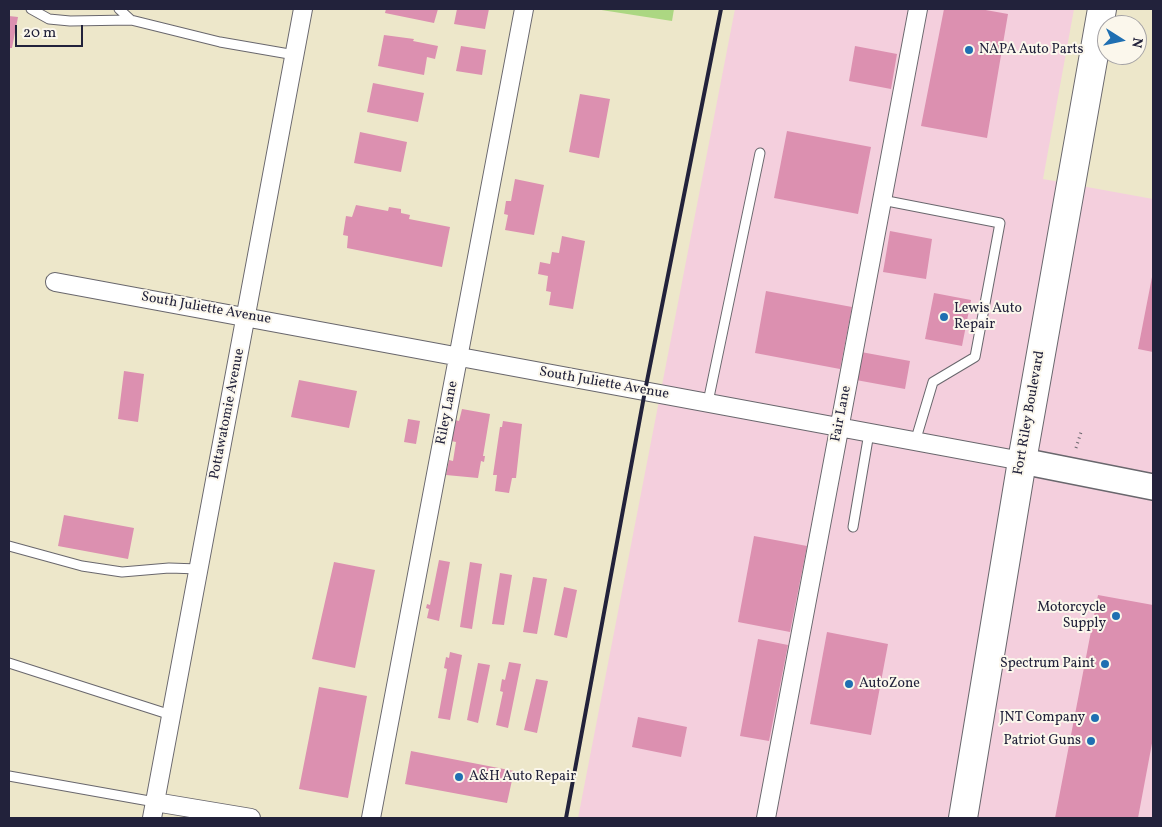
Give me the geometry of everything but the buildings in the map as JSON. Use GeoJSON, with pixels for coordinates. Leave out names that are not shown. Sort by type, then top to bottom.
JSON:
{"type":"FeatureCollection","features":[{"type":"Feature","properties":{"kind":"highway","name":"Fort Riley Boulevard"},"geometry":{"type":"LineString","coordinates":[[963,818],[1022,462],[1102,9]]}},
{"type":"Feature","properties":{"kind":"street","name":"Pottawatomie Avenue"},"geometry":{"type":"LineString","coordinates":[[154,810],[303,9]]}},
{"type":"Feature","properties":{"kind":"street","name":"Riley Lane"},"geometry":{"type":"LineString","coordinates":[[371,818],[524,9]]}},
{"type":"Feature","properties":{"kind":"street","name":"Fair Lane"},"geometry":{"type":"LineString","coordinates":[[766,818],[918,9]]}},
{"type":"Feature","properties":{"kind":"street","name":"South Juliette Avenue"},"geometry":{"type":"LineString","coordinates":[[55,282],[708,402],[1153,487]]}},
{"type":"Feature","properties":{"kind":"street"},"geometry":{"type":"LineString","coordinates":[[154,810],[250,818]]}},
{"type":"Feature","properties":{"kind":"lane"},"geometry":{"type":"LineString","coordinates":[[31,9],[49,19],[131,20],[220,42],[294,55]]}},
{"type":"Feature","properties":{"kind":"lane"},"geometry":{"type":"LineString","coordinates":[[119,9],[131,20]]}},
{"type":"Feature","properties":{"kind":"lane"},"geometry":{"type":"LineString","coordinates":[[708,402],[760,153]]}},
{"type":"Feature","properties":{"kind":"lane"},"geometry":{"type":"LineString","coordinates":[[882,200],[1000,223],[974,357],[933,382],[915,442]]}},
{"type":"Feature","properties":{"kind":"lane"},"geometry":{"type":"LineString","coordinates":[[852,527],[869,434]]}},
{"type":"Feature","properties":{"kind":"lane"},"geometry":{"type":"LineString","coordinates":[[9,546],[82,566],[122,572],[169,568],[199,569]]}},
{"type":"Feature","properties":{"kind":"lane"},"geometry":{"type":"LineString","coordinates":[[9,663],[171,715]]}},
{"type":"Feature","properties":{"kind":"lane"},"geometry":{"type":"LineString","coordinates":[[9,776],[154,810]]}},
{"type":"Feature","properties":{"kind":"path"},"geometry":{"type":"LineString","coordinates":[[1076,449],[1082,429]]}},
{"type":"Feature","properties":{"kind":"shaded area"},"geometry":{"type":"Polygon","coordinates":[[[735,9],[1074,9],[1043,179],[1153,199],[1153,818],[578,818],[735,9]]]}},
{"type":"Feature","properties":{"kind":"green space"},"geometry":{"type":"Polygon","coordinates":[[[595,9],[674,9],[672,21],[595,9]]]}},
{"type":"Feature","properties":{"kind":"railway"},"geometry":{"type":"LineString","coordinates":[[566,818],[645,391],[721,9]]}},
{"type":"Feature","properties":{"kind":"place","name":"NAPA Auto Parts"},"geometry":{"type":"Point","coordinates":[969,50]}},
{"type":"Feature","properties":{"kind":"place","name":"Lewis Auto Repair"},"geometry":{"type":"Point","coordinates":[944,317]}},
{"type":"Feature","properties":{"kind":"place","name":"Motorcycle Supply"},"geometry":{"type":"Point","coordinates":[1116,616]}},
{"type":"Feature","properties":{"kind":"place","name":"Spectrum Paint"},"geometry":{"type":"Point","coordinates":[1105,664]}},
{"type":"Feature","properties":{"kind":"place","name":"AutoZone"},"geometry":{"type":"Point","coordinates":[849,684]}},
{"type":"Feature","properties":{"kind":"place","name":"JNT Company"},"geometry":{"type":"Point","coordinates":[1095,718]}},
{"type":"Feature","properties":{"kind":"place","name":"Patriot Guns"},"geometry":{"type":"Point","coordinates":[1091,741]}},
{"type":"Feature","properties":{"kind":"place","name":"A&H Auto Repair"},"geometry":{"type":"Point","coordinates":[459,777]}}]}
